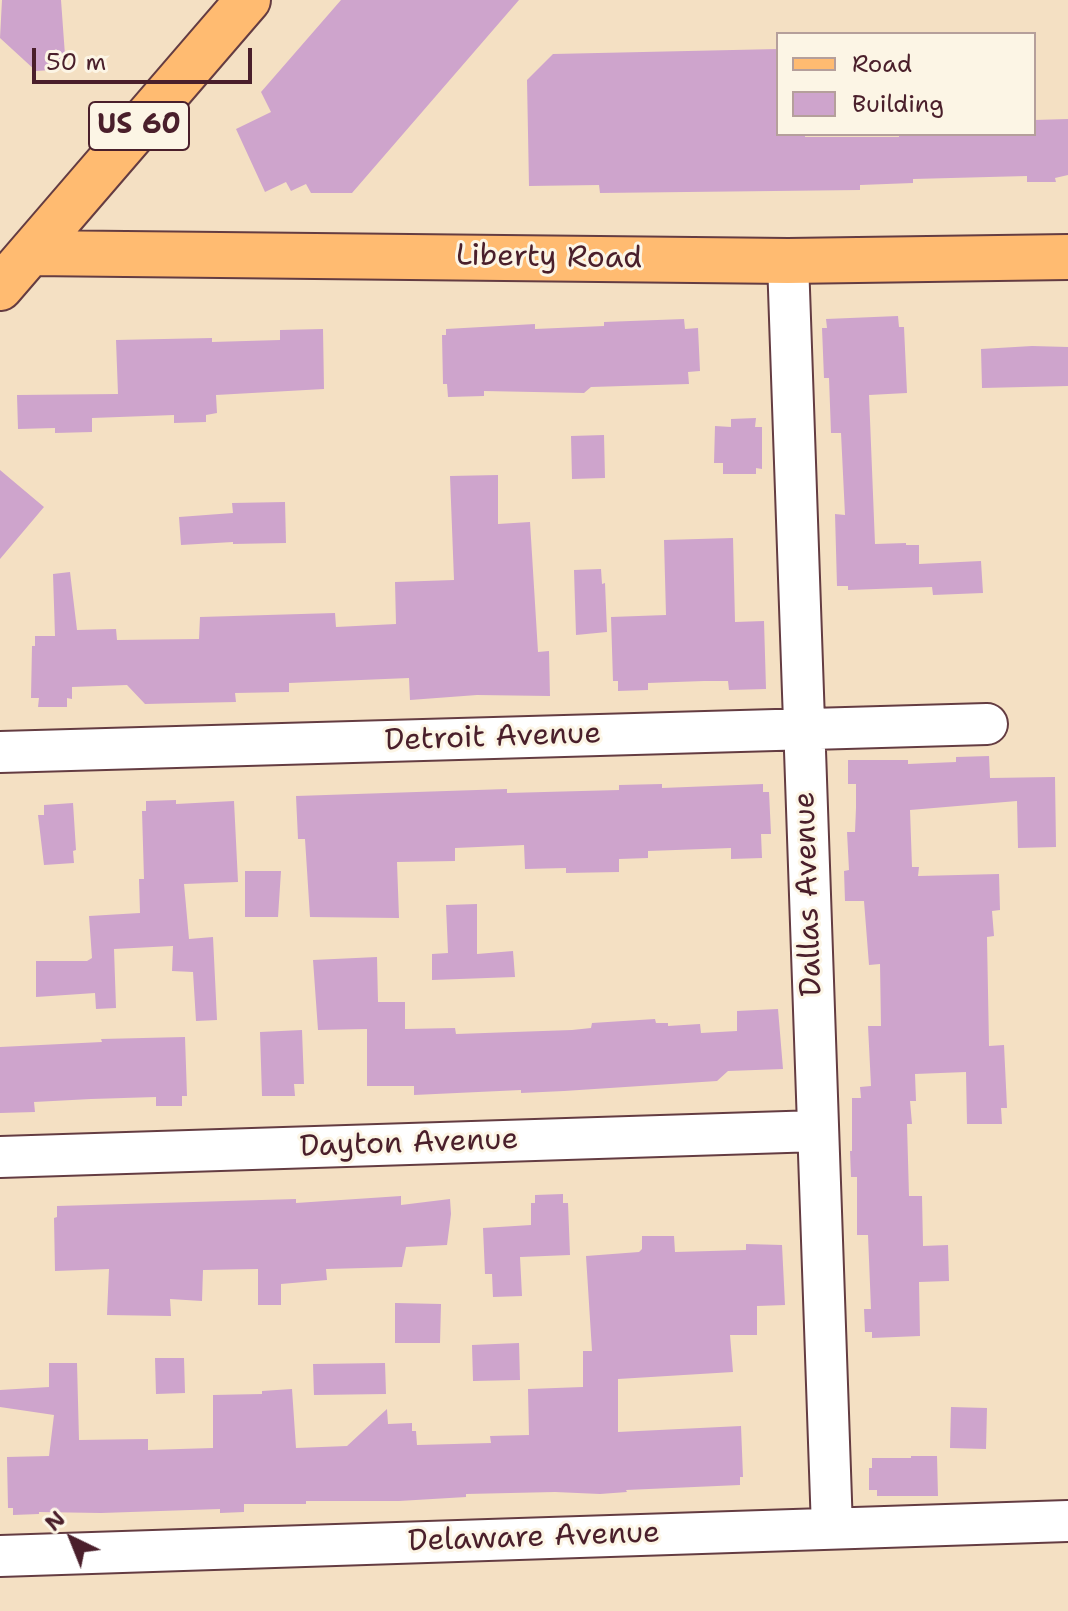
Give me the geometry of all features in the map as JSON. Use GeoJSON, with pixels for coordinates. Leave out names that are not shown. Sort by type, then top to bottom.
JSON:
{"type":"FeatureCollection","features":[{"type":"Feature","properties":{"kind":"main road","name":"US 60"},"geometry":{"type":"LineString","coordinates":[[0,288],[248,0]]}},
{"type":"Feature","properties":{"kind":"main road","name":"Liberty Road"},"geometry":{"type":"LineString","coordinates":[[31,253],[788,261],[1068,257]]}},
{"type":"Feature","properties":{"kind":"street","name":"Dallas Avenue"},"geometry":{"type":"LineString","coordinates":[[788,261],[832,1528]]}},
{"type":"Feature","properties":{"kind":"street","name":"Detroit Avenue"},"geometry":{"type":"LineString","coordinates":[[0,752],[987,724]]}},
{"type":"Feature","properties":{"kind":"street","name":"Dayton Avenue"},"geometry":{"type":"LineString","coordinates":[[0,1157],[818,1131]]}},
{"type":"Feature","properties":{"kind":"street","name":"Delaware Avenue"},"geometry":{"type":"LineString","coordinates":[[0,1556],[1068,1521]]}},
{"type":"Feature","properties":{"kind":"building"},"geometry":{"type":"Polygon","coordinates":[[[2,0],[61,0],[66,69],[36,71],[0,38],[2,0]]]}},
{"type":"Feature","properties":{"kind":"building"},"geometry":{"type":"Polygon","coordinates":[[[341,0],[519,0],[352,193],[311,193],[306,184],[291,191],[286,182],[265,192],[236,129],[271,112],[261,92],[341,0]]]}},
{"type":"Feature","properties":{"kind":"building"},"geometry":{"type":"Polygon","coordinates":[[[776,49],[776,136],[1036,136],[1036,120],[1068,119],[1068,175],[1055,178],[1056,182],[1027,182],[1027,176],[913,179],[913,183],[860,185],[860,190],[600,193],[599,185],[529,186],[527,80],[553,54],[776,49]]]}},
{"type":"Feature","properties":{"kind":"building"},"geometry":{"type":"Polygon","coordinates":[[[898,316],[899,327],[904,327],[907,393],[869,395],[875,544],[919,545],[919,564],[981,561],[983,593],[933,595],[932,587],[848,590],[848,586],[837,586],[835,514],[845,515],[841,433],[831,433],[829,378],[824,378],[822,328],[827,328],[826,319],[898,316]]]}},
{"type":"Feature","properties":{"kind":"building"},"geometry":{"type":"Polygon","coordinates":[[[684,319],[685,329],[698,328],[700,371],[688,372],[689,384],[591,387],[584,393],[484,391],[484,396],[448,397],[447,384],[443,384],[442,335],[446,335],[446,329],[535,324],[535,329],[684,319]]]}},
{"type":"Feature","properties":{"kind":"building"},"geometry":{"type":"Polygon","coordinates":[[[323,329],[324,389],[216,395],[217,413],[206,415],[206,422],[174,423],[174,415],[92,418],[92,432],[55,433],[55,428],[18,429],[17,395],[118,394],[116,340],[280,340],[280,330],[323,329]]]}},
{"type":"Feature","properties":{"kind":"building"},"geometry":{"type":"Polygon","coordinates":[[[1068,347],[1068,386],[982,388],[981,349],[1068,347]]]}},
{"type":"Feature","properties":{"kind":"building"},"geometry":{"type":"Polygon","coordinates":[[[756,418],[755,427],[762,427],[762,469],[756,468],[756,474],[723,474],[723,463],[714,463],[715,426],[731,427],[731,419],[756,418]]]}},
{"type":"Feature","properties":{"kind":"building"},"geometry":{"type":"Polygon","coordinates":[[[604,435],[605,478],[572,479],[571,436],[604,435]]]}},
{"type":"Feature","properties":{"kind":"building"},"geometry":{"type":"Polygon","coordinates":[[[0,470],[44,507],[0,559],[0,470]]]}},
{"type":"Feature","properties":{"kind":"building"},"geometry":{"type":"Polygon","coordinates":[[[498,475],[498,524],[530,522],[538,652],[549,651],[550,696],[477,695],[410,700],[409,678],[289,683],[289,692],[235,693],[236,702],[145,704],[127,685],[72,687],[72,699],[67,698],[67,707],[38,707],[39,698],[31,698],[35,636],[55,636],[53,574],[70,572],[77,630],[116,629],[117,640],[199,639],[200,617],[335,613],[336,627],[396,624],[395,582],[454,580],[450,476],[498,475]]]}},
{"type":"Feature","properties":{"kind":"building"},"geometry":{"type":"Polygon","coordinates":[[[285,502],[286,543],[181,545],[179,517],[233,513],[232,503],[285,502]]]}},
{"type":"Feature","properties":{"kind":"building"},"geometry":{"type":"Polygon","coordinates":[[[733,538],[735,622],[764,621],[766,689],[729,690],[728,681],[704,681],[648,683],[648,690],[618,691],[618,681],[613,681],[611,617],[666,615],[664,540],[733,538]]]}},
{"type":"Feature","properties":{"kind":"building"},"geometry":{"type":"Polygon","coordinates":[[[601,569],[602,584],[605,583],[607,632],[576,635],[574,570],[601,569]]]}},
{"type":"Feature","properties":{"kind":"building"},"geometry":{"type":"Polygon","coordinates":[[[989,756],[990,778],[1055,777],[1056,847],[1018,848],[1017,801],[910,810],[912,867],[919,867],[918,876],[999,874],[1000,910],[992,911],[994,936],[987,937],[989,1046],[1004,1045],[1007,1108],[1001,1108],[1002,1124],[967,1124],[966,1072],[915,1074],[916,1101],[910,1101],[912,1124],[907,1124],[909,1196],[922,1196],[923,1246],[948,1245],[949,1281],[919,1282],[920,1336],[872,1338],[872,1332],[865,1332],[864,1309],[871,1309],[868,1235],[857,1235],[857,1177],[851,1177],[850,1151],[852,1098],[861,1098],[860,1087],[871,1086],[868,1026],[881,1026],[880,964],[869,965],[864,901],[845,901],[844,871],[849,870],[847,832],[855,832],[856,808],[856,784],[848,784],[848,760],[908,760],[908,764],[956,762],[956,757],[989,756]]]}},
{"type":"Feature","properties":{"kind":"building"},"geometry":{"type":"Polygon","coordinates":[[[662,784],[662,788],[763,784],[763,792],[769,792],[771,834],[761,834],[762,858],[731,859],[731,848],[648,851],[648,858],[619,859],[619,872],[566,873],[566,868],[525,869],[524,845],[455,848],[455,861],[397,862],[399,918],[310,917],[305,839],[298,839],[296,796],[507,789],[507,793],[619,790],[619,785],[662,784]]]}},
{"type":"Feature","properties":{"kind":"building"},"geometry":{"type":"Polygon","coordinates":[[[176,800],[176,804],[234,801],[238,882],[184,884],[189,939],[213,937],[217,1020],[196,1021],[193,972],[172,971],[173,946],[114,949],[116,1008],[96,1009],[95,993],[36,997],[36,961],[87,961],[92,958],[89,916],[140,913],[139,879],[144,879],[142,811],[146,811],[146,801],[176,800]]]}},
{"type":"Feature","properties":{"kind":"building"},"geometry":{"type":"Polygon","coordinates":[[[73,803],[74,863],[44,865],[38,815],[44,815],[44,805],[73,803]]]}},
{"type":"Feature","properties":{"kind":"building"},"geometry":{"type":"Polygon","coordinates":[[[245,871],[281,871],[278,917],[245,917],[245,871]]]}},
{"type":"Feature","properties":{"kind":"building"},"geometry":{"type":"Polygon","coordinates":[[[477,904],[477,954],[513,951],[515,977],[432,980],[432,954],[448,953],[446,905],[477,904]]]}},
{"type":"Feature","properties":{"kind":"building"},"geometry":{"type":"Polygon","coordinates":[[[377,957],[378,1002],[405,1002],[405,1029],[455,1028],[456,1034],[572,1030],[591,1028],[592,1023],[655,1019],[656,1023],[668,1023],[668,1026],[700,1024],[701,1033],[737,1031],[737,1011],[778,1009],[783,1069],[728,1071],[717,1081],[521,1093],[521,1090],[414,1095],[414,1086],[367,1086],[367,1029],[318,1030],[313,960],[377,957]]]}},
{"type":"Feature","properties":{"kind":"building"},"geometry":{"type":"Polygon","coordinates":[[[302,1030],[304,1084],[294,1084],[295,1096],[262,1096],[260,1032],[302,1030]]]}},
{"type":"Feature","properties":{"kind":"building"},"geometry":{"type":"Polygon","coordinates":[[[185,1037],[187,1096],[182,1096],[182,1106],[156,1106],[156,1097],[91,1099],[34,1102],[35,1112],[0,1113],[0,1047],[102,1042],[101,1039],[185,1037]]]}},
{"type":"Feature","properties":{"kind":"building"},"geometry":{"type":"Polygon","coordinates":[[[563,1194],[563,1203],[568,1203],[570,1255],[520,1257],[522,1296],[493,1297],[492,1274],[485,1274],[483,1228],[531,1225],[531,1203],[535,1203],[535,1195],[563,1194]]]}},
{"type":"Feature","properties":{"kind":"building"},"geometry":{"type":"Polygon","coordinates":[[[401,1196],[401,1205],[450,1199],[447,1245],[406,1247],[402,1267],[326,1269],[327,1280],[281,1284],[281,1305],[258,1305],[258,1269],[203,1270],[202,1301],[170,1299],[171,1316],[107,1315],[109,1269],[55,1271],[54,1218],[57,1217],[57,1206],[296,1199],[296,1203],[401,1196]]]}},
{"type":"Feature","properties":{"kind":"building"},"geometry":{"type":"Polygon","coordinates":[[[642,1236],[674,1236],[675,1252],[746,1250],[746,1244],[782,1245],[785,1305],[757,1306],[757,1335],[730,1335],[733,1372],[618,1379],[618,1432],[741,1426],[743,1477],[740,1477],[740,1485],[600,1494],[466,1494],[466,1497],[399,1501],[244,1504],[244,1512],[220,1513],[220,1509],[13,1515],[13,1508],[8,1508],[7,1457],[49,1456],[54,1415],[0,1407],[0,1390],[49,1387],[49,1363],[77,1363],[79,1440],[148,1439],[148,1450],[213,1448],[213,1395],[262,1394],[262,1391],[292,1389],[296,1448],[347,1446],[387,1409],[388,1424],[412,1423],[417,1445],[491,1443],[490,1436],[529,1435],[528,1389],[583,1387],[583,1351],[592,1351],[586,1256],[639,1252],[642,1236]]]}},
{"type":"Feature","properties":{"kind":"building"},"geometry":{"type":"Polygon","coordinates":[[[395,1303],[441,1304],[440,1343],[395,1343],[395,1303]]]}},
{"type":"Feature","properties":{"kind":"building"},"geometry":{"type":"Polygon","coordinates":[[[519,1343],[520,1380],[473,1381],[472,1345],[519,1343]]]}},
{"type":"Feature","properties":{"kind":"building"},"geometry":{"type":"Polygon","coordinates":[[[155,1358],[184,1358],[185,1393],[156,1394],[155,1358]]]}},
{"type":"Feature","properties":{"kind":"building"},"geometry":{"type":"Polygon","coordinates":[[[385,1363],[386,1394],[314,1395],[313,1364],[385,1363]]]}},
{"type":"Feature","properties":{"kind":"building"},"geometry":{"type":"Polygon","coordinates":[[[951,1407],[987,1408],[986,1449],[950,1448],[951,1407]]]}},
{"type":"Feature","properties":{"kind":"building"},"geometry":{"type":"Polygon","coordinates":[[[937,1456],[938,1496],[877,1496],[877,1490],[869,1490],[872,1458],[937,1456]]]}}]}
